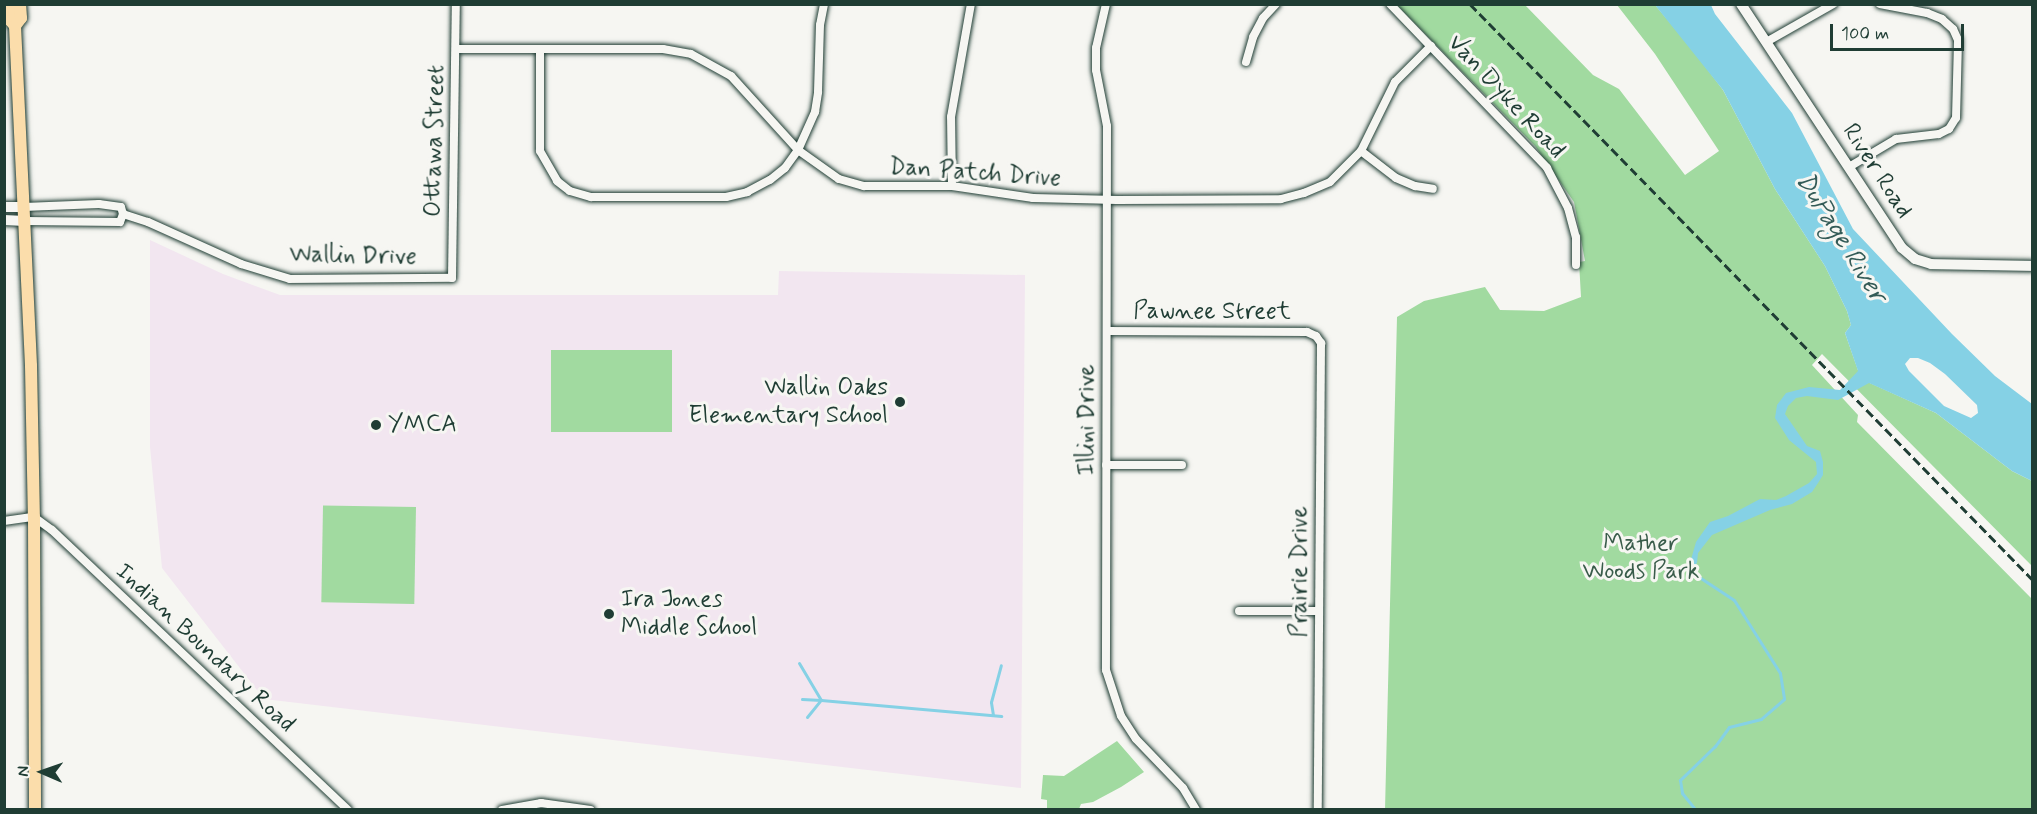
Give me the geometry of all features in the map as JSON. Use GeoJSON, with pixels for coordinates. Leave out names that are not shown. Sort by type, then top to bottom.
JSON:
{"type":"FeatureCollection","features":[{"type":"Feature","properties":{"kind":"main road"},"geometry":{"type":"LineString","coordinates":[[10,4],[11,21],[15,26],[25,221],[34,517],[35,810]]}},
{"type":"Feature","properties":{"kind":"main road"},"geometry":{"type":"LineString","coordinates":[[15,26],[21,18],[20,4]]}},
{"type":"Feature","properties":{"kind":"street","name":"Ottawa Street"},"geometry":{"type":"LineString","coordinates":[[452,278],[456,4]]}},
{"type":"Feature","properties":{"kind":"street"},"geometry":{"type":"LineString","coordinates":[[540,51],[540,151],[556,181],[570,191],[591,197],[726,197],[747,192],[770,180],[784,168],[798,150],[815,112],[819,92],[820,25],[824,4]]}},
{"type":"Feature","properties":{"kind":"street"},"geometry":{"type":"LineString","coordinates":[[952,186],[951,117],[970,4]]}},
{"type":"Feature","properties":{"kind":"street","name":"Illini Drive"},"geometry":{"type":"LineString","coordinates":[[1106,4],[1096,48],[1096,70],[1107,126],[1106,670],[1121,716],[1136,739],[1183,788],[1196,810]]}},
{"type":"Feature","properties":{"kind":"street"},"geometry":{"type":"LineString","coordinates":[[1246,62],[1258,28],[1276,4]]}},
{"type":"Feature","properties":{"kind":"street","name":"Van Dyke Road"},"geometry":{"type":"LineString","coordinates":[[1390,4],[1547,168],[1568,208],[1576,237],[1576,265]]}},
{"type":"Feature","properties":{"kind":"street","name":"River Road"},"geometry":{"type":"LineString","coordinates":[[1741,4],[1768,41],[1902,248],[1915,259],[1947,266],[2032,266]]}},
{"type":"Feature","properties":{"kind":"street"},"geometry":{"type":"LineString","coordinates":[[1768,41],[1833,4]]}},
{"type":"Feature","properties":{"kind":"street"},"geometry":{"type":"LineString","coordinates":[[1849,167],[1896,139],[1940,134],[1949,129],[1956,118],[1958,40],[1953,29],[1942,19],[1927,13],[1880,4]]}},
{"type":"Feature","properties":{"kind":"street","name":"Dan Patch Drive"},"geometry":{"type":"LineString","coordinates":[[456,49],[540,51],[663,49],[691,54],[731,76],[798,150],[839,179],[864,186],[952,186],[1033,198],[1107,200],[1281,199],[1304,193],[1330,182],[1361,151],[1395,82],[1431,46]]}},
{"type":"Feature","properties":{"kind":"street"},"geometry":{"type":"LineString","coordinates":[[1361,151],[1396,178],[1414,186],[1434,189]]}},
{"type":"Feature","properties":{"kind":"street","name":"Wallin Drive"},"geometry":{"type":"LineString","coordinates":[[4,207],[99,204],[121,207],[123,214],[148,222],[241,264],[279,277],[330,280],[452,278]]}},
{"type":"Feature","properties":{"kind":"street"},"geometry":{"type":"LineString","coordinates":[[4,220],[120,222],[123,214]]}},
{"type":"Feature","properties":{"kind":"street","name":"Pawnee Street"},"geometry":{"type":"LineString","coordinates":[[1107,331],[1307,332],[1316,336]]}},
{"type":"Feature","properties":{"kind":"street","name":"Prairie Drive"},"geometry":{"type":"LineString","coordinates":[[1316,336],[1321,344],[1318,810]]}},
{"type":"Feature","properties":{"kind":"street"},"geometry":{"type":"LineString","coordinates":[[1106,465],[1182,465]]}},
{"type":"Feature","properties":{"kind":"street"},"geometry":{"type":"LineString","coordinates":[[4,521],[34,517]]}},
{"type":"Feature","properties":{"kind":"street","name":"Indian Boundary Road"},"geometry":{"type":"LineString","coordinates":[[34,517],[52,530],[348,810]]}},
{"type":"Feature","properties":{"kind":"street"},"geometry":{"type":"LineString","coordinates":[[1239,611],[1319,611]]}},
{"type":"Feature","properties":{"kind":"street"},"geometry":{"type":"LineString","coordinates":[[502,810],[542,803],[591,810]]}},
{"type":"Feature","properties":{"kind":"shaded area"},"geometry":{"type":"Polygon","coordinates":[[[150,240],[223,274],[280,295],[778,295],[779,271],[1025,275],[1021,788],[264,699],[162,568],[150,447],[150,240]]]}},
{"type":"Feature","properties":{"kind":"green space","name":"Mather Woods Park"},"geometry":{"type":"Polygon","coordinates":[[[1397,5],[1525,5],[1593,75],[1619,89],[1685,175],[1719,151],[1655,54],[1617,5],[1655,5],[1688,44],[1723,90],[1775,189],[1825,266],[1847,311],[1851,325],[1845,333],[1861,379],[1936,413],[2012,471],[2032,481],[2032,566],[1822,354],[1812,365],[1858,415],[1857,422],[2032,599],[2032,809],[1385,810],[1397,317],[1424,301],[1485,287],[1500,310],[1544,311],[1581,297],[1579,262],[1585,261],[1574,202],[1535,146],[1397,5]]]}},
{"type":"Feature","properties":{"kind":"green space"},"geometry":{"type":"Polygon","coordinates":[[[551,350],[672,350],[672,432],[551,432],[551,350]]]}},
{"type":"Feature","properties":{"kind":"green space"},"geometry":{"type":"Polygon","coordinates":[[[323,505],[416,507],[414,604],[321,602],[323,505]]]}},
{"type":"Feature","properties":{"kind":"green space"},"geometry":{"type":"Polygon","coordinates":[[[1117,741],[1144,772],[1093,802],[1081,804],[1079,809],[1047,809],[1047,800],[1041,799],[1043,775],[1064,776],[1117,741]]]}},
{"type":"Feature","properties":{"kind":"water","name":"DuPage River"},"geometry":{"type":"Polygon","coordinates":[[[1655,5],[1711,5],[1715,14],[1792,113],[1853,229],[1952,334],[1995,376],[2032,404],[2032,481],[2012,471],[1936,413],[1869,383],[1838,400],[1807,396],[1796,398],[1788,406],[1785,414],[1807,446],[1820,451],[1823,475],[1818,483],[1812,492],[1792,504],[1770,510],[1712,535],[1698,553],[1697,563],[1690,563],[1696,542],[1710,522],[1728,516],[1760,499],[1776,500],[1786,496],[1809,483],[1817,474],[1816,462],[1789,440],[1775,418],[1777,405],[1786,393],[1809,387],[1840,390],[1858,371],[1845,333],[1851,325],[1847,311],[1825,266],[1775,189],[1723,90],[1655,5]],[[1910,358],[1905,364],[1909,371],[1944,406],[1971,418],[1978,413],[1977,405],[1945,374],[1930,363],[1918,358],[1910,358]]]}},
{"type":"Feature","properties":{"kind":"waterway"},"geometry":{"type":"LineString","coordinates":[[1694,560],[1696,575],[1734,600],[1780,673],[1784,699],[1761,719],[1729,727],[1715,746],[1680,780],[1682,793],[1696,810]]}},
{"type":"Feature","properties":{"kind":"waterway"},"geometry":{"type":"LineString","coordinates":[[799,663],[821,700],[1001,716]]}},
{"type":"Feature","properties":{"kind":"waterway"},"geometry":{"type":"LineString","coordinates":[[993,715],[991,702],[1001,665]]}},
{"type":"Feature","properties":{"kind":"waterway"},"geometry":{"type":"LineString","coordinates":[[802,699],[821,700]]}},
{"type":"Feature","properties":{"kind":"waterway"},"geometry":{"type":"LineString","coordinates":[[807,717],[821,700]]}},
{"type":"Feature","properties":{"kind":"railway"},"geometry":{"type":"LineString","coordinates":[[1470,4],[2032,579]]}},
{"type":"Feature","properties":{"kind":"place","name":"Wallin Oaks Elementary School"},"geometry":{"type":"Point","coordinates":[900,402]}},
{"type":"Feature","properties":{"kind":"place","name":"YMCA"},"geometry":{"type":"Point","coordinates":[376,425]}},
{"type":"Feature","properties":{"kind":"place","name":"Ira Jones Middle School"},"geometry":{"type":"Point","coordinates":[609,614]}}]}
